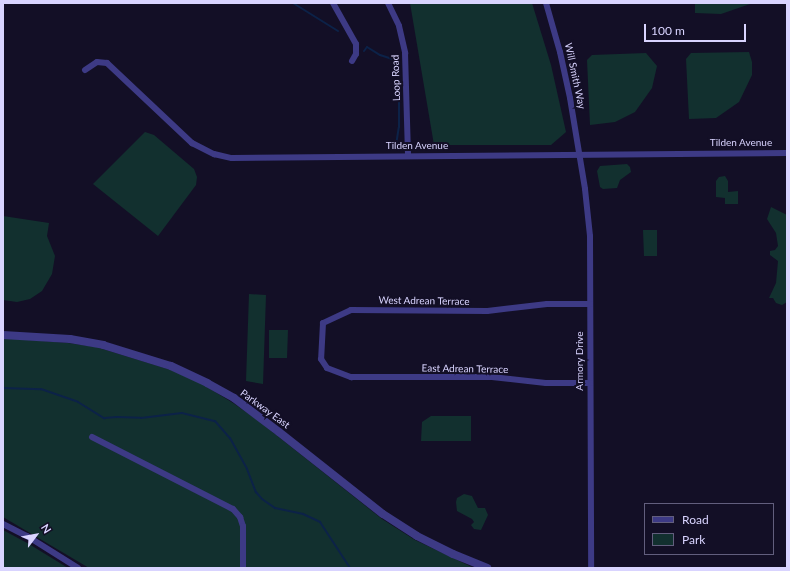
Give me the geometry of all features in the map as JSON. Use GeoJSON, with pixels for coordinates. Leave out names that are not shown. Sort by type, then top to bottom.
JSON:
{"type":"FeatureCollection","features":[{"type":"Feature","properties":{"kind":"street"},"geometry":{"type":"LineString","coordinates":[[333,3],[356,44],[356,54],[352,61]]}},
{"type":"Feature","properties":{"kind":"street","name":"Loop Road"},"geometry":{"type":"LineString","coordinates":[[388,3],[399,26],[405,53],[408,156]]}},
{"type":"Feature","properties":{"kind":"street","name":"Will Smith Way"},"geometry":{"type":"LineString","coordinates":[[546,3],[560,52],[580,154]]}},
{"type":"Feature","properties":{"kind":"street","name":"Tilden Avenue"},"geometry":{"type":"LineString","coordinates":[[85,70],[97,62],[107,64],[183,137],[200,149],[232,158],[787,152]]}},
{"type":"Feature","properties":{"kind":"street","name":"Armory Drive"},"geometry":{"type":"LineString","coordinates":[[580,154],[590,236],[591,568]]}},
{"type":"Feature","properties":{"kind":"street","name":"West Adrean Terrace"},"geometry":{"type":"LineString","coordinates":[[340,374],[327,368],[321,359],[321,326],[325,321],[346,311],[488,311],[546,304],[590,304]]}},
{"type":"Feature","properties":{"kind":"street","name":"Parkway East"},"geometry":{"type":"LineString","coordinates":[[3,334],[70,339],[103,344],[171,366],[207,383],[234,398],[383,514],[427,542],[487,568]]}},
{"type":"Feature","properties":{"kind":"street","name":"East Adrean Terrace"},"geometry":{"type":"LineString","coordinates":[[340,374],[351,377],[488,377],[546,383],[590,383]]}},
{"type":"Feature","properties":{"kind":"street"},"geometry":{"type":"LineString","coordinates":[[92,438],[233,509],[240,517],[243,526],[243,568]]}},
{"type":"Feature","properties":{"kind":"street"},"geometry":{"type":"LineString","coordinates":[[3,524],[26,536],[78,568]]}},
{"type":"Feature","properties":{"kind":"green space"},"geometry":{"type":"Polygon","coordinates":[[[410,3],[532,3],[551,65],[566,132],[551,145],[434,145],[410,3]]]}},
{"type":"Feature","properties":{"kind":"green space"},"geometry":{"type":"Polygon","coordinates":[[[695,3],[753,3],[721,14],[695,13],[695,3]]]}},
{"type":"Feature","properties":{"kind":"green space"},"geometry":{"type":"Polygon","coordinates":[[[749,52],[752,62],[752,75],[739,102],[716,118],[689,119],[686,59],[691,53],[749,52]]]}},
{"type":"Feature","properties":{"kind":"green space"},"geometry":{"type":"Polygon","coordinates":[[[646,53],[657,66],[652,88],[635,112],[615,122],[590,125],[587,60],[592,55],[646,53]]]}},
{"type":"Feature","properties":{"kind":"green space"},"geometry":{"type":"Polygon","coordinates":[[[145,132],[154,135],[194,169],[197,177],[196,185],[158,236],[93,184],[145,132]]]}},
{"type":"Feature","properties":{"kind":"green space"},"geometry":{"type":"Polygon","coordinates":[[[627,164],[630,167],[631,172],[620,180],[617,188],[603,189],[600,187],[597,171],[600,166],[627,164]]]}},
{"type":"Feature","properties":{"kind":"green space"},"geometry":{"type":"Polygon","coordinates":[[[725,176],[728,181],[728,192],[738,191],[738,204],[725,204],[725,198],[716,197],[716,181],[719,177],[725,176]]]}},
{"type":"Feature","properties":{"kind":"green space"},"geometry":{"type":"Polygon","coordinates":[[[771,207],[787,215],[787,302],[782,305],[776,303],[773,298],[769,298],[776,283],[778,261],[770,255],[770,251],[775,250],[778,246],[776,233],[767,219],[771,207]]]}},
{"type":"Feature","properties":{"kind":"green space"},"geometry":{"type":"Polygon","coordinates":[[[3,216],[49,223],[47,236],[55,256],[52,274],[42,291],[30,299],[17,302],[3,300],[3,216]]]}},
{"type":"Feature","properties":{"kind":"green space"},"geometry":{"type":"Polygon","coordinates":[[[643,230],[657,230],[657,256],[644,256],[643,230]]]}},
{"type":"Feature","properties":{"kind":"green space"},"geometry":{"type":"Polygon","coordinates":[[[249,294],[266,295],[263,384],[246,381],[249,294]]]}},
{"type":"Feature","properties":{"kind":"green space"},"geometry":{"type":"Polygon","coordinates":[[[269,330],[288,330],[287,358],[269,358],[269,330]]]}},
{"type":"Feature","properties":{"kind":"green space"},"geometry":{"type":"Polygon","coordinates":[[[3,338],[68,343],[96,347],[171,370],[202,384],[256,419],[382,519],[415,540],[474,568],[89,568],[3,517],[3,338]]]}},
{"type":"Feature","properties":{"kind":"green space"},"geometry":{"type":"Polygon","coordinates":[[[431,416],[471,416],[471,441],[421,441],[422,422],[431,416]]]}},
{"type":"Feature","properties":{"kind":"green space"},"geometry":{"type":"Polygon","coordinates":[[[464,494],[472,496],[478,508],[485,508],[488,515],[481,530],[474,529],[471,525],[474,522],[472,519],[457,511],[457,498],[464,494]]]}},
{"type":"Feature","properties":{"kind":"green space"},"geometry":{"type":"Polygon","coordinates":[[[3,530],[29,544],[68,568],[3,568],[3,530]]]}},
{"type":"Feature","properties":{"kind":"waterway"},"geometry":{"type":"LineString","coordinates":[[293,3],[338,31]]}},
{"type":"Feature","properties":{"kind":"waterway"},"geometry":{"type":"LineString","coordinates":[[364,51],[367,47],[380,55],[392,59]]}},
{"type":"Feature","properties":{"kind":"waterway"},"geometry":{"type":"LineString","coordinates":[[396,145],[399,127],[399,87]]}},
{"type":"Feature","properties":{"kind":"waterway"},"geometry":{"type":"LineString","coordinates":[[3,388],[41,389],[78,402],[104,418],[141,418],[182,413],[215,421],[230,438],[247,469],[256,492],[262,499],[275,508],[303,514],[320,522],[350,568]]}}]}
